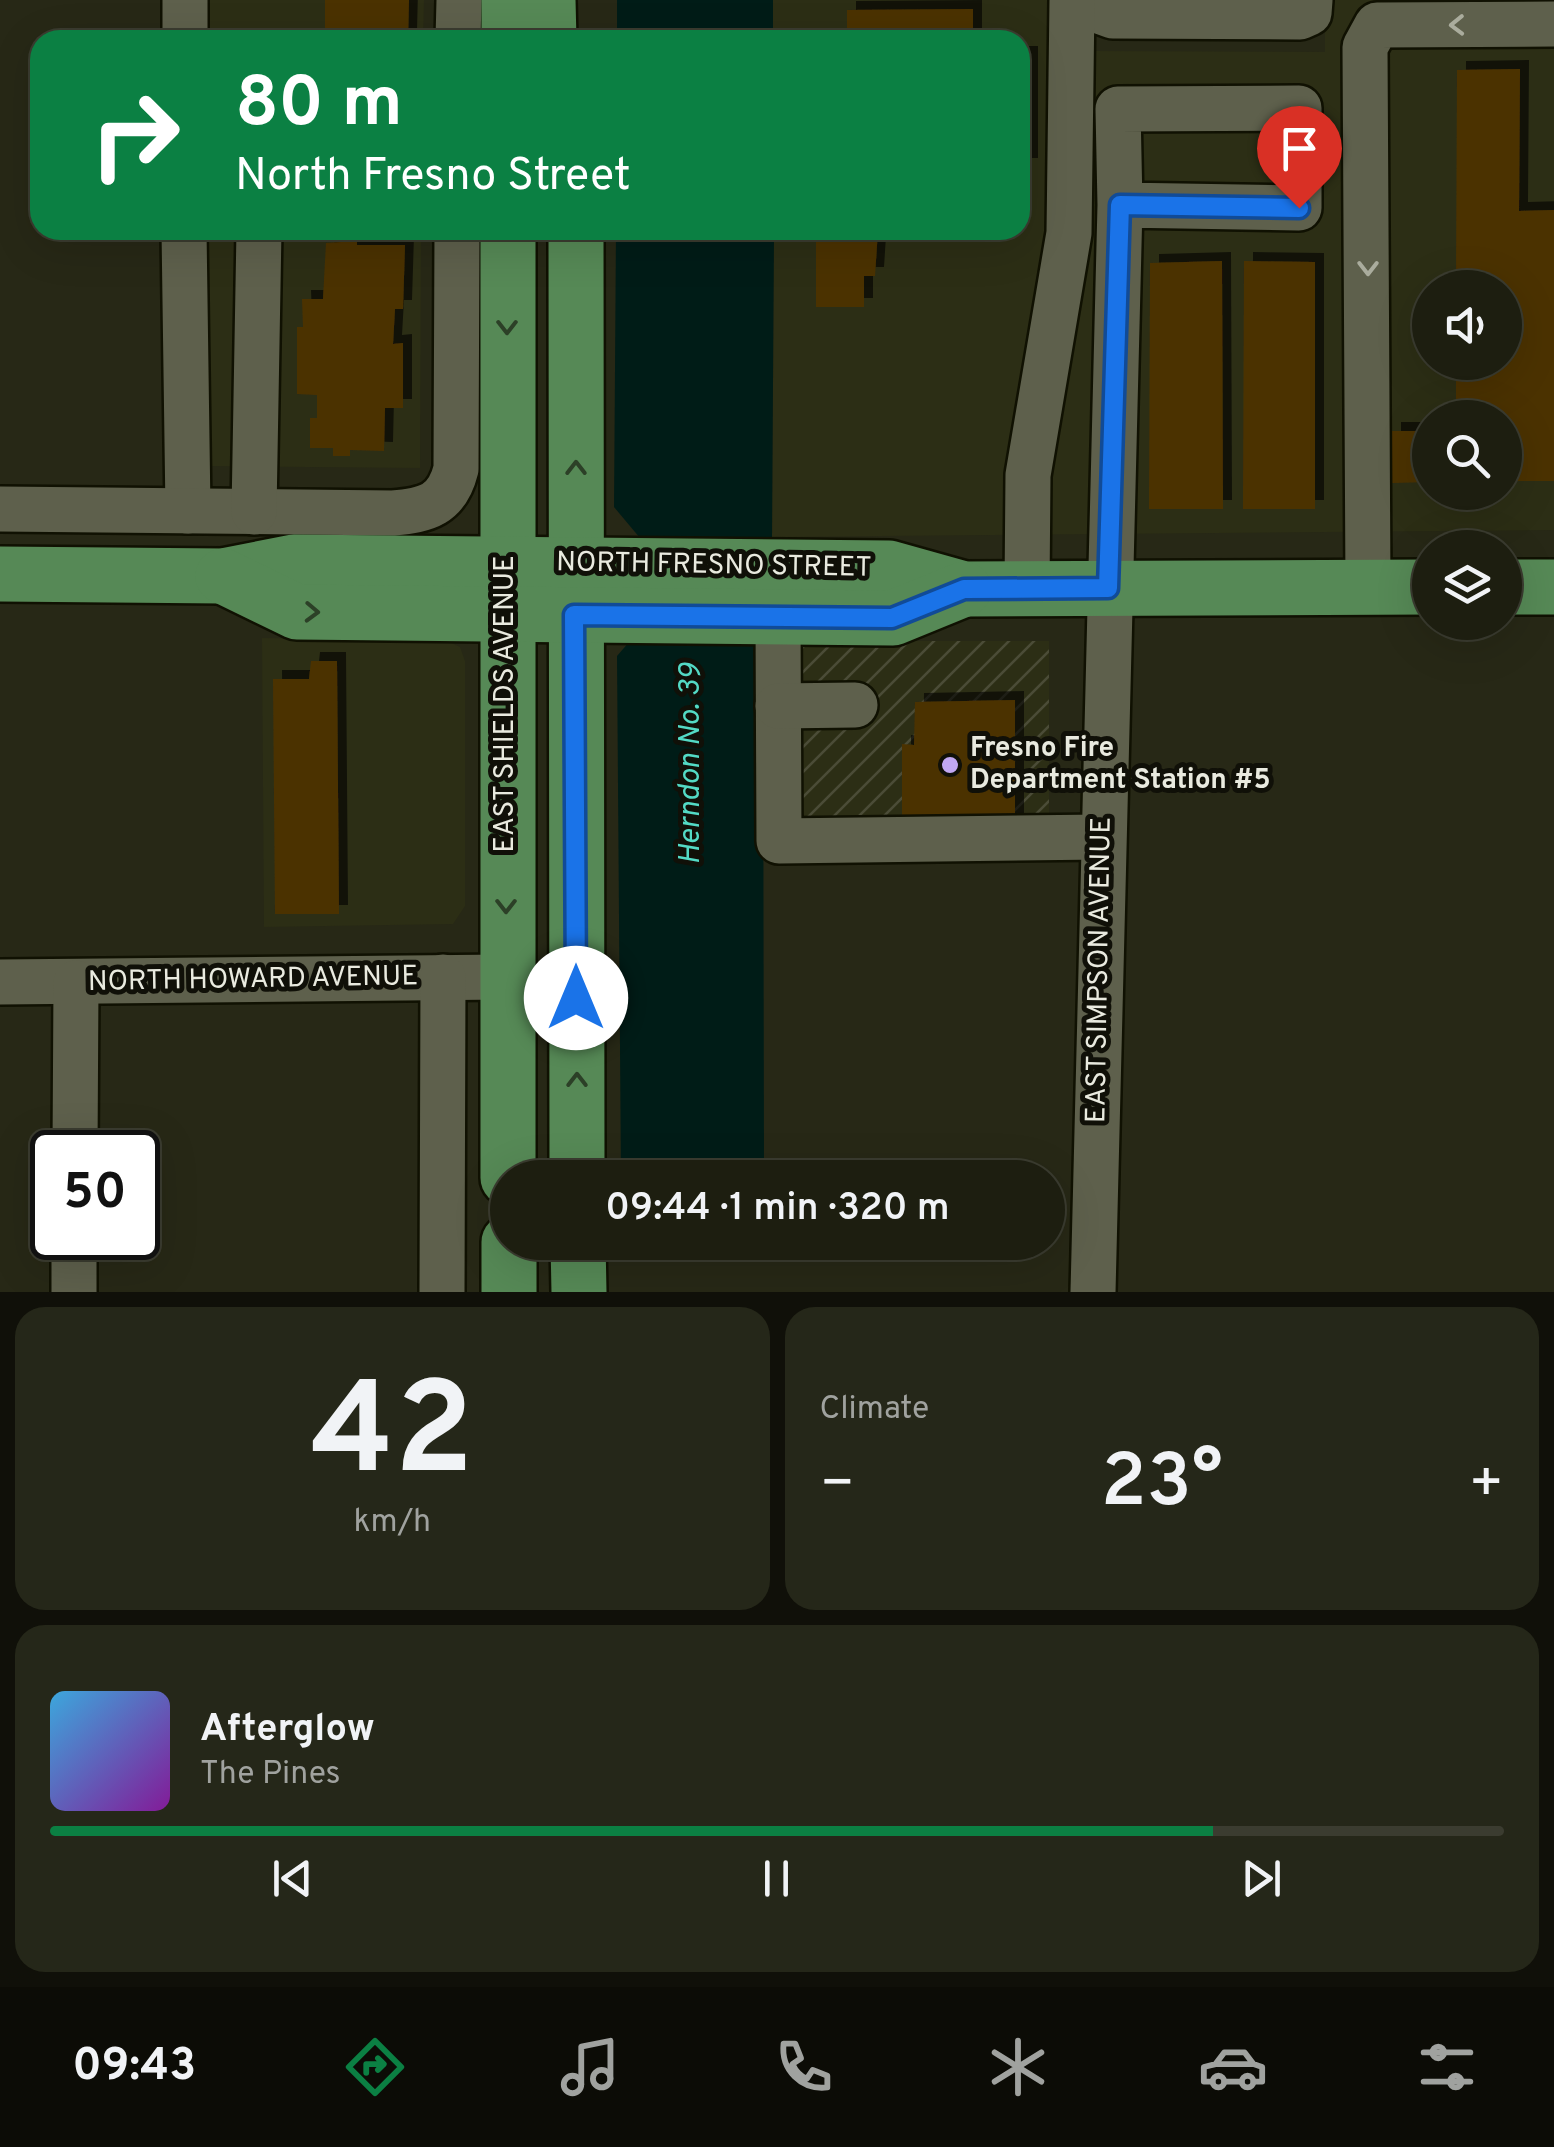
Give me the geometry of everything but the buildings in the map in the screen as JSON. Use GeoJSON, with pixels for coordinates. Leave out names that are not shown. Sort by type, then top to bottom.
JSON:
{"type":"FeatureCollection","features":[{"type":"Feature","properties":{"kind":"main road"},"geometry":{"type":"LineString","coordinates":[[509,30],[510,0]]}},
{"type":"Feature","properties":{"kind":"main road"},"geometry":{"type":"LineString","coordinates":[[548,0],[549,30]]}},
{"type":"Feature","properties":{"kind":"main road"},"geometry":{"type":"LineString","coordinates":[[578,0],[578,30]]}},
{"type":"Feature","properties":{"kind":"main road","name":"EAST SHIELDS AVENUE"},"geometry":{"type":"LineString","coordinates":[[508,240],[508,1160]]}},
{"type":"Feature","properties":{"kind":"main road"},"geometry":{"type":"LineString","coordinates":[[575,240],[577,1160]]}},
{"type":"Feature","properties":{"kind":"main road","name":"NORTH FRESNO STREET"},"geometry":{"type":"LineString","coordinates":[[0,574],[223,576],[294,562],[506,588],[639,591],[753,601],[890,568],[964,589],[1412,587]]}},
{"type":"Feature","properties":{"kind":"main road"},"geometry":{"type":"LineString","coordinates":[[1522,587],[1554,587]]}},
{"type":"Feature","properties":{"kind":"main road"},"geometry":{"type":"LineString","coordinates":[[508,1260],[509,1292]]}},
{"type":"Feature","properties":{"kind":"main road"},"geometry":{"type":"LineString","coordinates":[[578,1260],[579,1292]]}},
{"type":"Feature","properties":{"kind":"street"},"geometry":{"type":"LineString","coordinates":[[185,30],[186,0]]}},
{"type":"Feature","properties":{"kind":"street"},"geometry":{"type":"LineString","coordinates":[[458,0],[458,30]]}},
{"type":"Feature","properties":{"kind":"street"},"geometry":{"type":"LineString","coordinates":[[1026,589],[1028,475],[1058,318],[1068,232],[1072,0]]}},
{"type":"Feature","properties":{"kind":"street"},"geometry":{"type":"LineString","coordinates":[[1099,0],[1102,12],[1113,16],[1300,18],[1308,13],[1310,0]]}},
{"type":"Feature","properties":{"kind":"street"},"geometry":{"type":"LineString","coordinates":[[1368,587],[1365,47],[1376,25],[1554,24]]}},
{"type":"Feature","properties":{"kind":"street","name":"EAST SIMPSON AVENUE"},"geometry":{"type":"LineString","coordinates":[[1093,1292],[1120,205]]}},
{"type":"Feature","properties":{"kind":"street"},"geometry":{"type":"LineString","coordinates":[[184,240],[188,511]]}},
{"type":"Feature","properties":{"kind":"street"},"geometry":{"type":"LineString","coordinates":[[254,512],[259,240]]}},
{"type":"Feature","properties":{"kind":"street"},"geometry":{"type":"LineString","coordinates":[[0,509],[420,510],[440,502],[451,492],[456,470],[457,240]]}},
{"type":"Feature","properties":{"kind":"street"},"geometry":{"type":"LineString","coordinates":[[753,601],[778,706],[780,841],[1104,837]]}},
{"type":"Feature","properties":{"kind":"street"},"geometry":{"type":"LineString","coordinates":[[778,706],[855,704]]}},
{"type":"Feature","properties":{"kind":"street","name":"NORTH HOWARD AVENUE"},"geometry":{"type":"LineString","coordinates":[[0,982],[506,976]]}},
{"type":"Feature","properties":{"kind":"street"},"geometry":{"type":"LineString","coordinates":[[442,1292],[443,977]]}},
{"type":"Feature","properties":{"kind":"street"},"geometry":{"type":"LineString","coordinates":[[75,1130],[76,983]]}},
{"type":"Feature","properties":{"kind":"street"},"geometry":{"type":"LineString","coordinates":[[74,1260],[74,1292]]}},
{"type":"Feature","properties":{"kind":"shaded area"},"geometry":{"type":"Polygon","coordinates":[[[205,0],[424,0],[423,30],[205,30],[205,0]]]}},
{"type":"Feature","properties":{"kind":"shaded area"},"geometry":{"type":"Polygon","coordinates":[[[773,0],[1091,0],[1091,51],[1325,52],[1325,0],[1554,0],[1554,530],[772,537],[774,240],[1030,240],[1030,30],[773,30],[773,0]]]}},
{"type":"Feature","properties":{"kind":"shaded area"},"geometry":{"type":"Polygon","coordinates":[[[206,240],[421,240],[420,468],[206,466],[206,240]]]}},
{"type":"Feature","properties":{"kind":"shaded area"},"geometry":{"type":"Polygon","coordinates":[[[262,638],[445,640],[460,647],[465,661],[465,906],[453,924],[264,927],[262,638]]]}},
{"type":"Feature","properties":{"kind":"shaded area"},"geometry":{"type":"Polygon","coordinates":[[[792,641],[1049,641],[1049,846],[792,846],[792,641]]]}},
{"type":"Feature","properties":{"kind":"water"},"geometry":{"type":"Polygon","coordinates":[[[617,0],[773,0],[773,30],[617,30],[617,0]]]}},
{"type":"Feature","properties":{"kind":"water"},"geometry":{"type":"Polygon","coordinates":[[[616,240],[774,240],[772,537],[640,538],[614,507],[616,240]]]}},
{"type":"Feature","properties":{"kind":"water","name":"Herndon No. 39"},"geometry":{"type":"Polygon","coordinates":[[[630,641],[763,641],[764,1160],[621,1160],[617,656],[630,641]]]}},
{"type":"Feature","properties":{"kind":"place","name":"Fresno Fire Department Station #5"},"geometry":{"type":"Point","coordinates":[950,765]}},
{"type":"Feature","properties":{"kind":"route"},"geometry":{"type":"LineString","coordinates":[[576,998],[574,615],[892,618],[964,589],[1108,588],[1120,205],[1299,208]]}}]}
